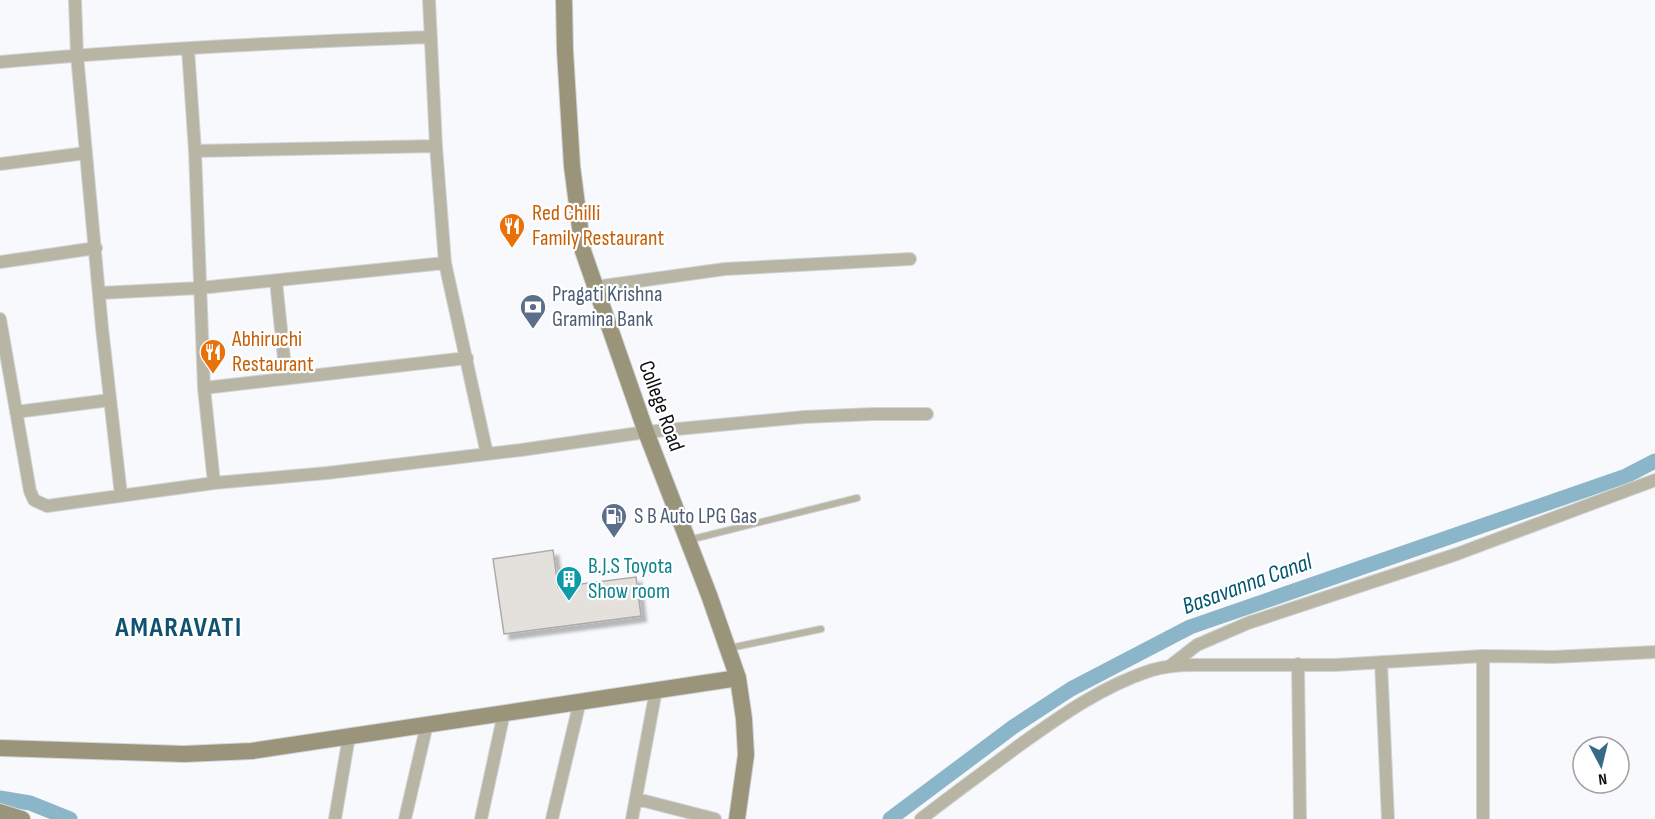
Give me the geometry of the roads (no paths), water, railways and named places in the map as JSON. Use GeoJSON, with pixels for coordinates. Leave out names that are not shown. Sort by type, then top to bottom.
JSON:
{"type":"FeatureCollection","features":[{"type":"Feature","properties":{"kind":"main road","name":"College Road"},"geometry":{"type":"LineString","coordinates":[[564,0],[565,51],[576,196],[583,251],[646,432],[738,678],[746,755],[737,819]]}},
{"type":"Feature","properties":{"kind":"main road"},"geometry":{"type":"LineString","coordinates":[[0,748],[216,753],[252,751],[738,678]]}},
{"type":"Feature","properties":{"kind":"main road"},"geometry":{"type":"LineString","coordinates":[[0,812],[21,819]]}},
{"type":"Feature","properties":{"kind":"street"},"geometry":{"type":"LineString","coordinates":[[75,0],[77,55],[86,153],[121,495]]}},
{"type":"Feature","properties":{"kind":"street"},"geometry":{"type":"LineString","coordinates":[[429,0],[436,146],[445,263],[487,454]]}},
{"type":"Feature","properties":{"kind":"street"},"geometry":{"type":"LineString","coordinates":[[0,62],[77,55],[431,37]]}},
{"type":"Feature","properties":{"kind":"street"},"geometry":{"type":"LineString","coordinates":[[188,49],[195,151],[204,388],[214,483]]}},
{"type":"Feature","properties":{"kind":"street"},"geometry":{"type":"LineString","coordinates":[[195,151],[436,146]]}},
{"type":"Feature","properties":{"kind":"street"},"geometry":{"type":"LineString","coordinates":[[0,164],[86,153]]}},
{"type":"Feature","properties":{"kind":"street"},"geometry":{"type":"LineString","coordinates":[[0,262],[96,248]]}},
{"type":"Feature","properties":{"kind":"street"},"geometry":{"type":"LineString","coordinates":[[595,288],[725,269],[910,259]]}},
{"type":"Feature","properties":{"kind":"street"},"geometry":{"type":"LineString","coordinates":[[100,293],[200,288],[445,263]]}},
{"type":"Feature","properties":{"kind":"street"},"geometry":{"type":"LineString","coordinates":[[276,281],[286,378]]}},
{"type":"Feature","properties":{"kind":"street"},"geometry":{"type":"LineString","coordinates":[[0,319],[28,481],[34,500],[47,506],[214,483],[327,473],[646,432],[804,417],[927,414]]}},
{"type":"Feature","properties":{"kind":"street"},"geometry":{"type":"LineString","coordinates":[[204,388],[467,358]]}},
{"type":"Feature","properties":{"kind":"street"},"geometry":{"type":"LineString","coordinates":[[16,412],[110,399]]}},
{"type":"Feature","properties":{"kind":"street"},"geometry":{"type":"LineString","coordinates":[[1170,666],[1197,645],[1229,631],[1457,554],[1655,480]]}},
{"type":"Feature","properties":{"kind":"street"},"geometry":{"type":"LineString","coordinates":[[921,819],[1045,727],[1096,695],[1154,669],[1170,666],[1335,665],[1483,656],[1553,657],[1655,652]]}},
{"type":"Feature","properties":{"kind":"street"},"geometry":{"type":"LineString","coordinates":[[1483,656],[1483,819]]}},
{"type":"Feature","properties":{"kind":"street"},"geometry":{"type":"LineString","coordinates":[[1381,662],[1388,819]]}},
{"type":"Feature","properties":{"kind":"street"},"geometry":{"type":"LineString","coordinates":[[1298,664],[1300,819]]}},
{"type":"Feature","properties":{"kind":"street"},"geometry":{"type":"LineString","coordinates":[[632,819],[656,690]]}},
{"type":"Feature","properties":{"kind":"street"},"geometry":{"type":"LineString","coordinates":[[552,819],[580,701]]}},
{"type":"Feature","properties":{"kind":"street"},"geometry":{"type":"LineString","coordinates":[[481,819],[504,713]]}},
{"type":"Feature","properties":{"kind":"street"},"geometry":{"type":"LineString","coordinates":[[405,819],[427,724]]}},
{"type":"Feature","properties":{"kind":"street"},"geometry":{"type":"LineString","coordinates":[[335,819],[349,736]]}},
{"type":"Feature","properties":{"kind":"street"},"geometry":{"type":"LineString","coordinates":[[637,799],[715,819]]}},
{"type":"Feature","properties":{"kind":"lane"},"geometry":{"type":"LineString","coordinates":[[688,541],[857,498]]}},
{"type":"Feature","properties":{"kind":"lane"},"geometry":{"type":"LineString","coordinates":[[728,649],[821,629]]}},
{"type":"Feature","properties":{"kind":"waterway","name":"Basavanna Canal"},"geometry":{"type":"LineString","coordinates":[[890,819],[1013,727],[1071,689],[1190,627],[1626,476],[1655,461]]}},
{"type":"Feature","properties":{"kind":"waterway","name":"Basavanna Canal"},"geometry":{"type":"LineString","coordinates":[[0,798],[30,803],[70,819]]}},
{"type":"Feature","properties":{"kind":"place","name":"Red Chilli Family Restaurant"},"geometry":{"type":"Point","coordinates":[512,249]}},
{"type":"Feature","properties":{"kind":"place","name":"Pragati Krishna Gramina Bank"},"geometry":{"type":"Point","coordinates":[533,330]}},
{"type":"Feature","properties":{"kind":"place","name":"Abhiruchi Restaurant"},"geometry":{"type":"Point","coordinates":[213,375]}},
{"type":"Feature","properties":{"kind":"place","name":"S B Auto LPG Gas"},"geometry":{"type":"Point","coordinates":[614,539]}},
{"type":"Feature","properties":{"kind":"place","name":"B.J.S Toyota Show room"},"geometry":{"type":"Point","coordinates":[569,602]}},
{"type":"Feature","properties":{"kind":"district","name":"AMARAVATI"},"geometry":{"type":"Point","coordinates":[179,627]}}]}
